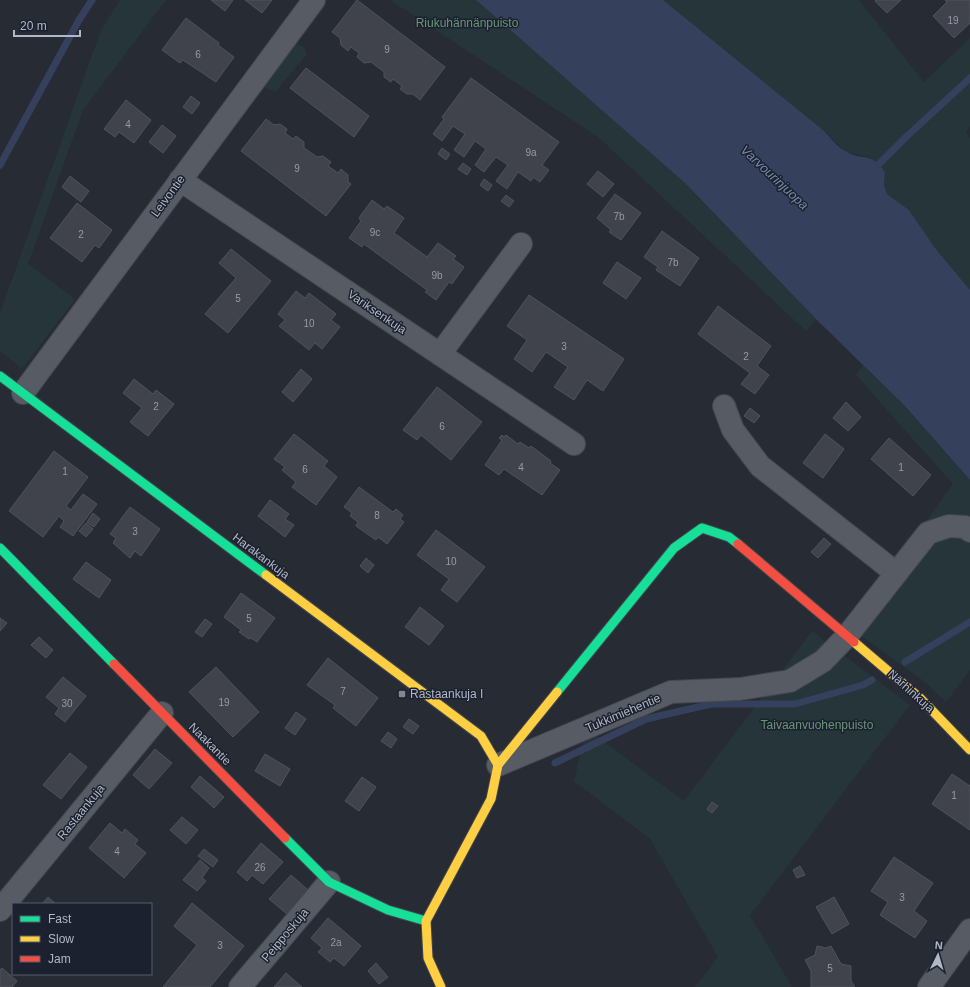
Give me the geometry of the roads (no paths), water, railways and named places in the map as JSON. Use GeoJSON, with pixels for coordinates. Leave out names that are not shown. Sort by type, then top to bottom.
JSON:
{"type":"FeatureCollection","features":[{"type":"Feature","properties":{"kind":"street","name":"Leivontie"},"geometry":{"type":"LineString","coordinates":[[23,393],[314,0]]}},
{"type":"Feature","properties":{"kind":"street","name":"Variksenkuja"},"geometry":{"type":"LineString","coordinates":[[180,180],[574,444]]}},
{"type":"Feature","properties":{"kind":"street"},"geometry":{"type":"LineString","coordinates":[[440,354],[521,244]]}},
{"type":"Feature","properties":{"kind":"street","name":"Harakankuja"},"geometry":{"type":"LineString","coordinates":[[0,376],[481,736],[498,765]]}},
{"type":"Feature","properties":{"kind":"street"},"geometry":{"type":"LineString","coordinates":[[724,406],[733,430],[760,466],[896,573]]}},
{"type":"Feature","properties":{"kind":"street","name":"Tukkimiehentie"},"geometry":{"type":"LineString","coordinates":[[498,765],[671,692],[740,689],[790,681],[823,661],[848,636],[928,532],[949,526],[965,527],[970,531]]}},
{"type":"Feature","properties":{"kind":"street","name":"Närhinkuja"},"geometry":{"type":"LineString","coordinates":[[498,765],[674,548],[702,528],[729,537],[921,699],[970,750]]}},
{"type":"Feature","properties":{"kind":"street","name":"Naakantie"},"geometry":{"type":"LineString","coordinates":[[0,548],[329,882],[388,910],[426,921]]}},
{"type":"Feature","properties":{"kind":"street","name":"Rastaankuja"},"geometry":{"type":"LineString","coordinates":[[0,910],[162,713]]}},
{"type":"Feature","properties":{"kind":"street"},"geometry":{"type":"LineString","coordinates":[[441,987],[428,958],[426,921],[491,799],[498,765]]}},
{"type":"Feature","properties":{"kind":"street","name":"Peipposkuja"},"geometry":{"type":"LineString","coordinates":[[240,987],[329,882]]}},
{"type":"Feature","properties":{"kind":"street"},"geometry":{"type":"LineString","coordinates":[[929,987],[970,930]]}},
{"type":"Feature","properties":{"kind":"water","name":"Varvourinjuopa"},"geometry":{"type":"Polygon","coordinates":[[[476,0],[663,0],[823,130],[840,148],[853,155],[875,161],[885,172],[884,185],[887,194],[909,210],[935,248],[970,290],[970,480],[905,406],[816,319],[685,183],[476,0]]]}},
{"type":"Feature","properties":{"kind":"waterway"},"geometry":{"type":"LineString","coordinates":[[0,165],[79,20],[92,0]]}},
{"type":"Feature","properties":{"kind":"waterway"},"geometry":{"type":"LineString","coordinates":[[873,170],[970,78]]}},
{"type":"Feature","properties":{"kind":"waterway"},"geometry":{"type":"LineString","coordinates":[[905,662],[970,622]]}},
{"type":"Feature","properties":{"kind":"waterway"},"geometry":{"type":"LineString","coordinates":[[555,763],[646,719],[711,704],[795,704],[863,685],[872,680]]}},
{"type":"Feature","properties":{"kind":"place","name":"Rastaankuja I"},"geometry":{"type":"Point","coordinates":[402,694]}},
{"type":"Feature","properties":{"kind":"park label","name":"Riukuhännänpuisto"},"geometry":{"type":"Point","coordinates":[467,23]}},
{"type":"Feature","properties":{"kind":"park label","name":"Taivaanvuohenpuisto"},"geometry":{"type":"Point","coordinates":[817,725]}}]}
